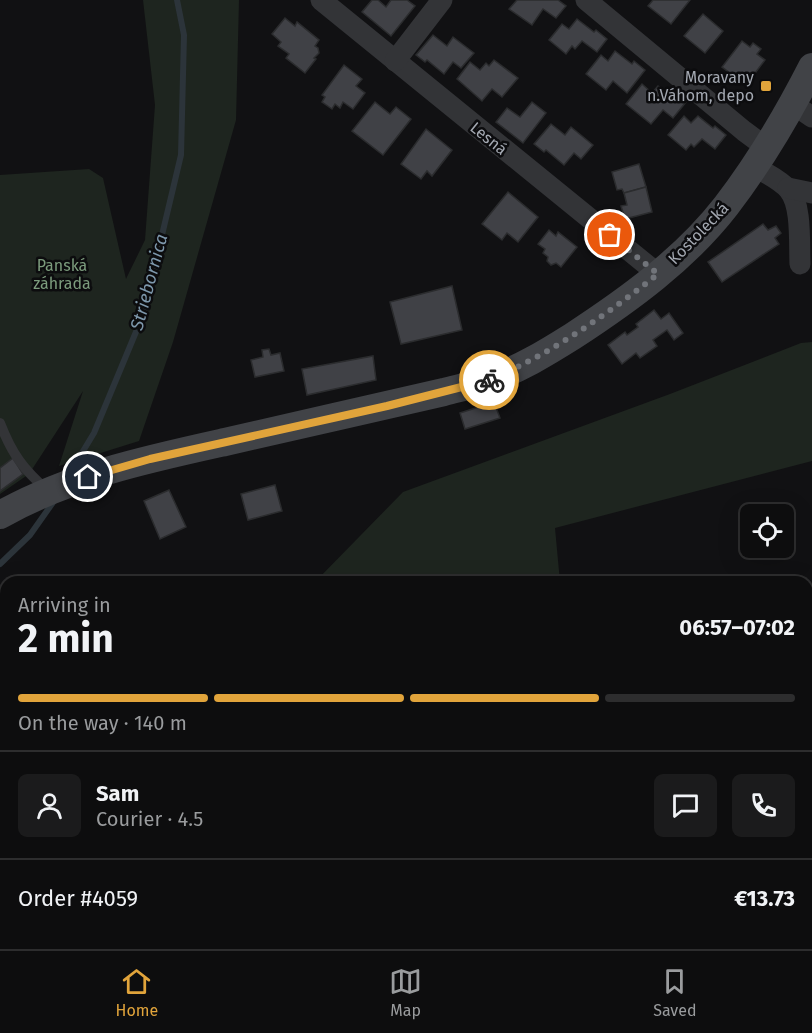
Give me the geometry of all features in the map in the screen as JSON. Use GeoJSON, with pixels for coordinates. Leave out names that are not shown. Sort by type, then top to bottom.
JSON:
{"type":"FeatureCollection","features":[{"type":"Feature","properties":{"kind":"main road","name":"Kostolecká"},"geometry":{"type":"LineString","coordinates":[[48,491],[150,459],[488,381],[517,368],[617,306],[658,274],[708,227],[760,157],[803,110],[812,67]]}},
{"type":"Feature","properties":{"kind":"main road"},"geometry":{"type":"LineString","coordinates":[[0,515],[48,491]]}},
{"type":"Feature","properties":{"kind":"street","name":"Lesná"},"geometry":{"type":"LineString","coordinates":[[321,0],[658,274]]}},
{"type":"Feature","properties":{"kind":"street"},"geometry":{"type":"LineString","coordinates":[[395,61],[442,0]]}},
{"type":"Feature","properties":{"kind":"street"},"geometry":{"type":"LineString","coordinates":[[586,0],[744,131],[760,157],[794,198],[799,227],[800,264]]}},
{"type":"Feature","properties":{"kind":"street"},"geometry":{"type":"LineString","coordinates":[[788,188],[812,193]]}},
{"type":"Feature","properties":{"kind":"lane"},"geometry":{"type":"LineString","coordinates":[[0,423],[10,449],[29,474],[48,491]]}},
{"type":"Feature","properties":{"kind":"green space","name":"Panská záhrada"},"geometry":{"type":"Polygon","coordinates":[[[143,0],[239,0],[236,120],[173,342],[139,441],[59,466],[83,391],[29,474],[0,494],[0,175],[89,169],[103,178],[126,279],[145,240],[155,105],[143,0]]]}},
{"type":"Feature","properties":{"kind":"green space"},"geometry":{"type":"Polygon","coordinates":[[[812,342],[812,461],[555,528],[559,576],[321,576],[403,492],[670,394],[801,343],[812,342]]]}},
{"type":"Feature","properties":{"kind":"building"},"geometry":{"type":"Polygon","coordinates":[[[372,0],[378,0],[386,7],[391,0],[407,0],[415,6],[391,36],[362,12],[372,0]]]}},
{"type":"Feature","properties":{"kind":"building"},"geometry":{"type":"Polygon","coordinates":[[[517,0],[558,0],[566,6],[556,18],[543,9],[532,25],[509,9],[517,0]]]}},
{"type":"Feature","properties":{"kind":"building"},"geometry":{"type":"Polygon","coordinates":[[[653,0],[690,0],[671,24],[648,6],[653,0]]]}},
{"type":"Feature","properties":{"kind":"building"},"geometry":{"type":"Polygon","coordinates":[[[703,14],[723,31],[705,53],[684,36],[703,14]]]}},
{"type":"Feature","properties":{"kind":"building"},"geometry":{"type":"Polygon","coordinates":[[[285,18],[295,26],[297,22],[319,40],[315,46],[319,53],[305,73],[286,58],[289,54],[278,46],[281,42],[272,34],[285,18]]]}},
{"type":"Feature","properties":{"kind":"building"},"geometry":{"type":"Polygon","coordinates":[[[577,19],[607,39],[597,52],[582,41],[575,49],[572,46],[566,54],[549,40],[562,24],[569,29],[577,19]]]}},
{"type":"Feature","properties":{"kind":"building"},"geometry":{"type":"Polygon","coordinates":[[[433,35],[447,46],[453,37],[474,53],[461,68],[453,62],[444,74],[427,60],[425,62],[416,55],[433,35]]]}},
{"type":"Feature","properties":{"kind":"building"},"geometry":{"type":"Polygon","coordinates":[[[742,41],[750,47],[753,43],[761,49],[757,54],[765,60],[746,85],[722,67],[742,41]]]}},
{"type":"Feature","properties":{"kind":"building"},"geometry":{"type":"Polygon","coordinates":[[[615,51],[632,64],[634,61],[645,70],[627,93],[613,81],[606,90],[586,74],[601,55],[608,61],[615,51]]]}},
{"type":"Feature","properties":{"kind":"building"},"geometry":{"type":"Polygon","coordinates":[[[494,60],[518,78],[502,97],[492,89],[482,101],[457,79],[470,62],[480,70],[486,63],[489,66],[494,60]]]}},
{"type":"Feature","properties":{"kind":"building"},"geometry":{"type":"Polygon","coordinates":[[[344,65],[362,79],[356,86],[365,93],[353,109],[343,102],[340,108],[335,104],[332,109],[322,102],[325,97],[322,95],[344,65]]]}},
{"type":"Feature","properties":{"kind":"building"},"geometry":{"type":"Polygon","coordinates":[[[642,84],[652,93],[658,86],[674,98],[677,94],[686,102],[673,118],[663,110],[651,124],[626,104],[642,84]]]}},
{"type":"Feature","properties":{"kind":"building"},"geometry":{"type":"Polygon","coordinates":[[[375,102],[390,114],[396,107],[411,119],[383,155],[352,131],[375,102]]]}},
{"type":"Feature","properties":{"kind":"building"},"geometry":{"type":"Polygon","coordinates":[[[532,102],[546,113],[523,143],[496,122],[507,108],[520,117],[532,102]]]}},
{"type":"Feature","properties":{"kind":"building"},"geometry":{"type":"Polygon","coordinates":[[[684,116],[691,123],[698,116],[726,135],[715,149],[702,139],[694,147],[691,144],[686,150],[668,135],[684,116]]]}},
{"type":"Feature","properties":{"kind":"building"},"geometry":{"type":"Polygon","coordinates":[[[551,124],[565,135],[571,127],[593,145],[581,159],[574,153],[564,165],[546,150],[544,152],[534,144],[551,124]]]}},
{"type":"Feature","properties":{"kind":"building"},"geometry":{"type":"Polygon","coordinates":[[[426,129],[452,150],[432,176],[427,171],[421,179],[401,164],[426,129]]]}},
{"type":"Feature","properties":{"kind":"building"},"geometry":{"type":"Polygon","coordinates":[[[639,164],[646,187],[624,193],[622,189],[617,190],[612,172],[639,164]]]}},
{"type":"Feature","properties":{"kind":"building"},"geometry":{"type":"Polygon","coordinates":[[[646,187],[652,212],[625,219],[621,206],[627,205],[624,193],[646,187]]]}},
{"type":"Feature","properties":{"kind":"building"},"geometry":{"type":"Polygon","coordinates":[[[508,192],[538,217],[518,242],[507,233],[502,240],[482,224],[508,192]]]}},
{"type":"Feature","properties":{"kind":"building"},"geometry":{"type":"Polygon","coordinates":[[[763,224],[768,230],[776,226],[781,233],[775,238],[779,244],[722,282],[708,262],[763,224]]]}},
{"type":"Feature","properties":{"kind":"building"},"geometry":{"type":"Polygon","coordinates":[[[549,230],[556,236],[558,232],[577,247],[561,267],[556,263],[551,265],[547,261],[548,257],[543,253],[545,249],[538,244],[549,230]]]}},
{"type":"Feature","properties":{"kind":"building"},"geometry":{"type":"Polygon","coordinates":[[[452,286],[462,330],[401,344],[390,302],[452,286]]]}},
{"type":"Feature","properties":{"kind":"building"},"geometry":{"type":"Polygon","coordinates":[[[654,310],[661,319],[669,313],[683,333],[674,340],[667,330],[653,340],[657,346],[640,358],[636,353],[622,364],[608,345],[625,332],[627,335],[638,327],[636,324],[654,310]]]}},
{"type":"Feature","properties":{"kind":"building"},"geometry":{"type":"Polygon","coordinates":[[[269,349],[271,355],[280,353],[284,371],[255,377],[251,360],[263,357],[262,350],[269,349]]]}},
{"type":"Feature","properties":{"kind":"building"},"geometry":{"type":"Polygon","coordinates":[[[373,356],[376,380],[307,395],[302,369],[373,356]]]}},
{"type":"Feature","properties":{"kind":"building"},"geometry":{"type":"Polygon","coordinates":[[[494,402],[500,418],[465,429],[460,413],[494,402]]]}},
{"type":"Feature","properties":{"kind":"building"},"geometry":{"type":"Polygon","coordinates":[[[13,458],[23,474],[0,491],[0,468],[13,458]]]}},
{"type":"Feature","properties":{"kind":"building"},"geometry":{"type":"Polygon","coordinates":[[[275,485],[282,511],[248,520],[241,494],[275,485]]]}},
{"type":"Feature","properties":{"kind":"building"},"geometry":{"type":"Polygon","coordinates":[[[169,490],[186,527],[160,539],[144,501],[169,490]]]}},
{"type":"Feature","properties":{"kind":"waterway","name":"Striebornica"},"geometry":{"type":"LineString","coordinates":[[71,471],[94,433],[143,315],[181,155],[184,35],[177,0]]}},
{"type":"Feature","properties":{"kind":"waterway","name":"Striebornica"},"geometry":{"type":"LineString","coordinates":[[0,564],[30,535],[54,501]]}},
{"type":"Feature","properties":{"kind":"way so far"},"geometry":{"type":"LineString","coordinates":[[489,380],[517,368],[591,324],[658,274],[610,235]]}},
{"type":"Feature","properties":{"kind":"place","name":"Moravany n.Váhom, depo"},"geometry":{"type":"Point","coordinates":[766,86]}},
{"type":"Feature","properties":{"kind":"route"},"geometry":{"type":"LineString","coordinates":[[88,477],[150,459],[387,406],[489,380]]}}]}
